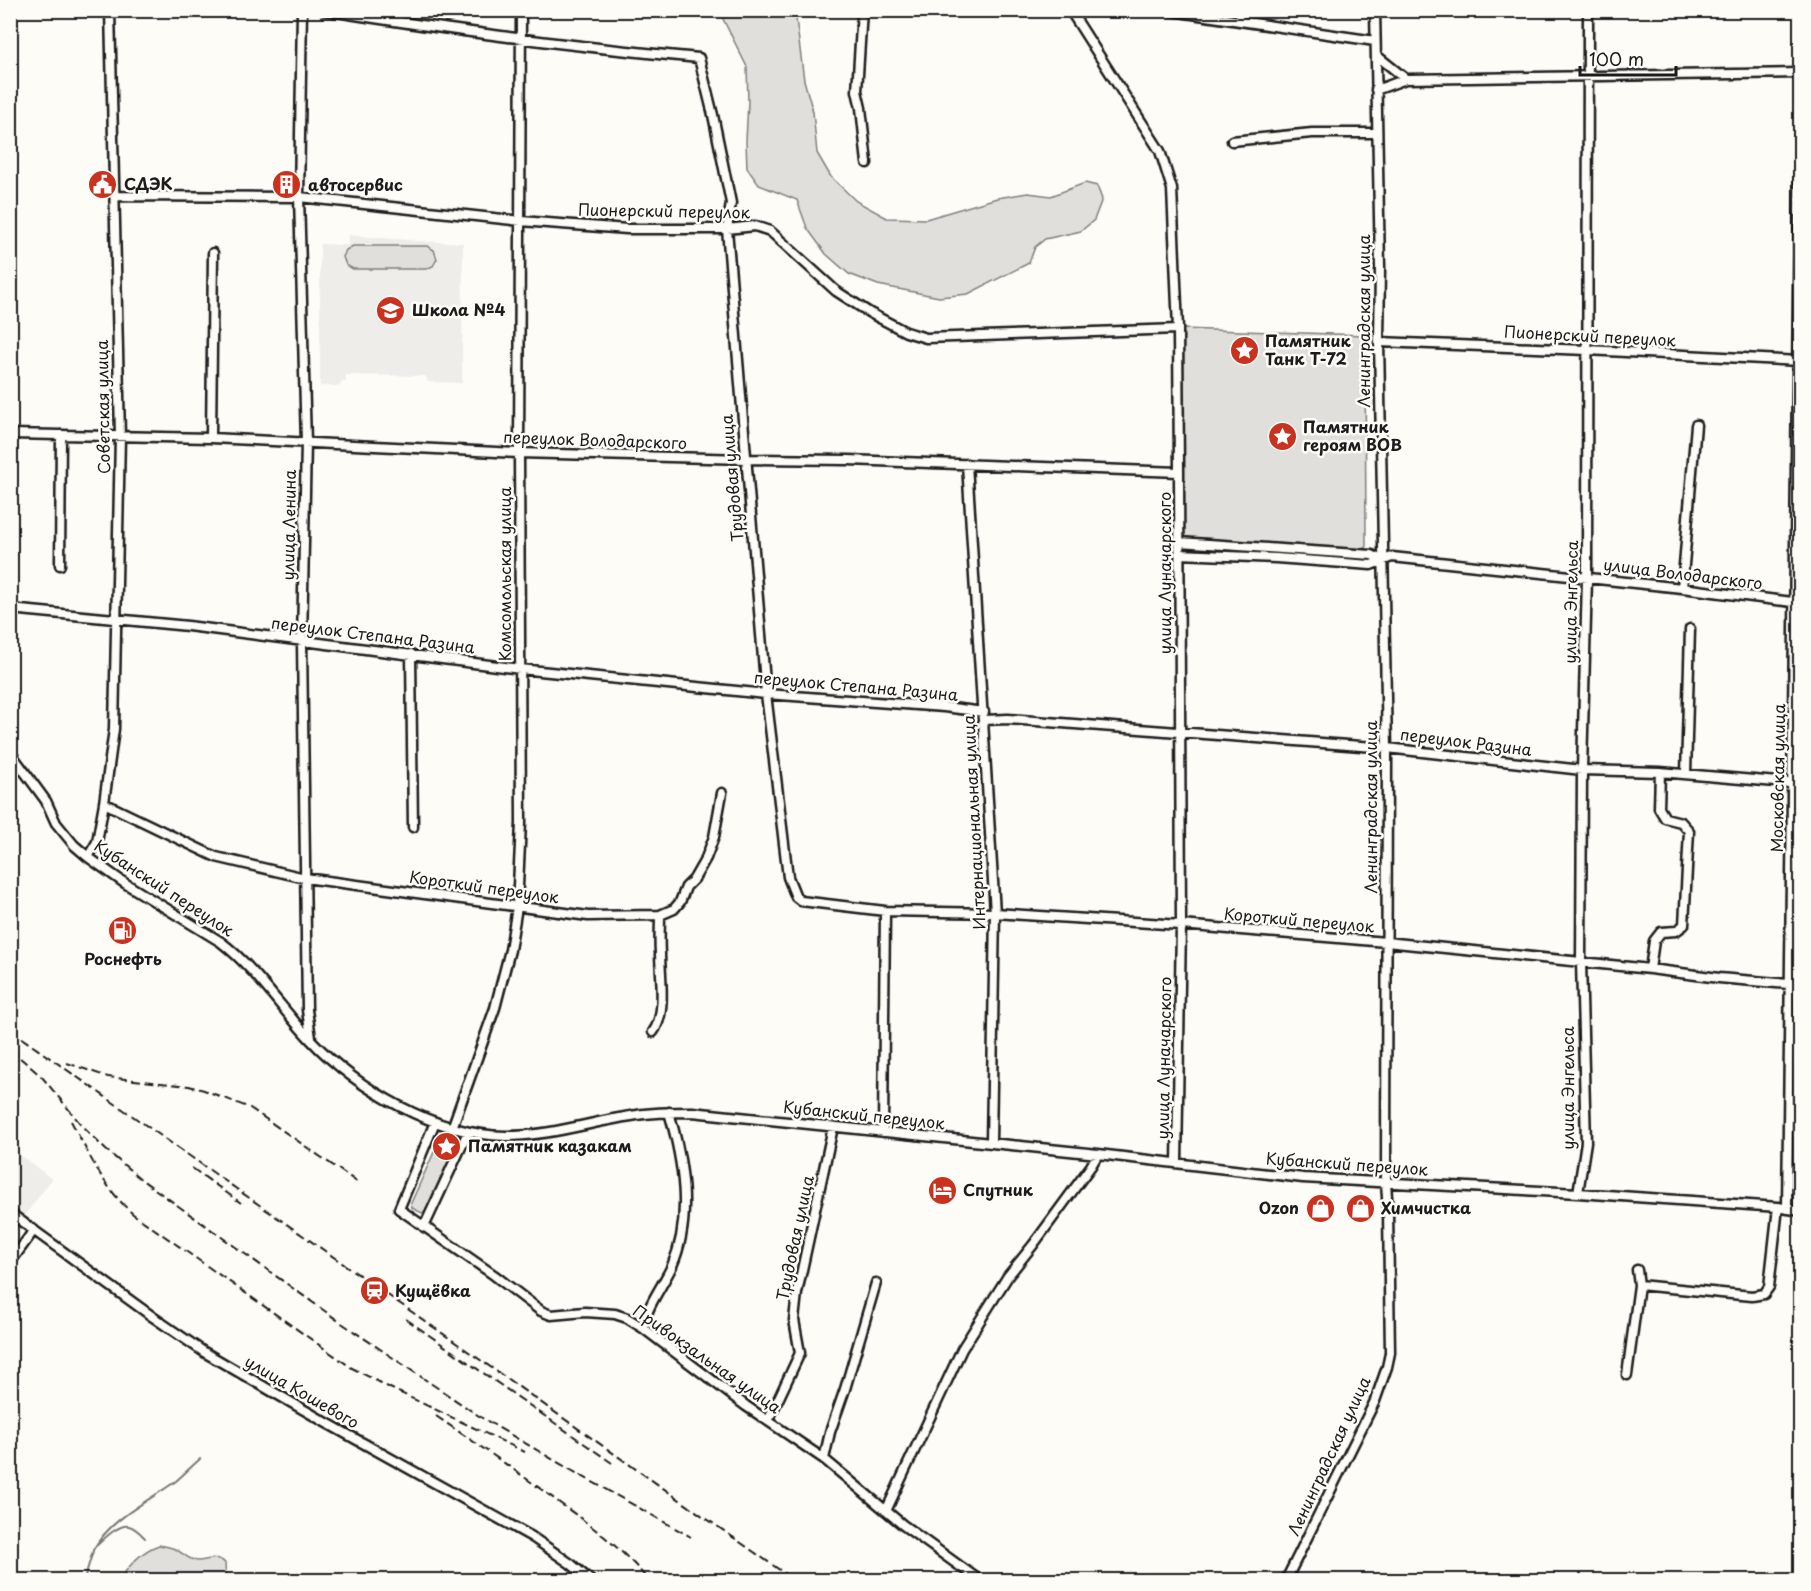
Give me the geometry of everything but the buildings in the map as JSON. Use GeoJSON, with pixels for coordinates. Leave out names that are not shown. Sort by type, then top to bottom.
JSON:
{"type":"FeatureCollection","features":[{"type":"Feature","properties":{"kind":"street","name":"Советская улица"},"geometry":{"type":"LineString","coordinates":[[88,857],[97,842],[114,729],[117,620],[120,436],[110,10]]}},
{"type":"Feature","properties":{"kind":"street","name":"улица Ленина"},"geometry":{"type":"LineString","coordinates":[[302,10],[299,197],[306,442],[302,642],[307,1010],[312,1040]]}},
{"type":"Feature","properties":{"kind":"street"},"geometry":{"type":"LineString","coordinates":[[323,10],[423,26],[522,38]]}},
{"type":"Feature","properties":{"kind":"street","name":"Комсомольская улица"},"geometry":{"type":"LineString","coordinates":[[452,1128],[495,1008],[510,950],[517,907],[521,823],[519,453],[521,10]]}},
{"type":"Feature","properties":{"kind":"street"},"geometry":{"type":"LineString","coordinates":[[862,10],[857,91],[867,163]]}},
{"type":"Feature","properties":{"kind":"street","name":"улица Луначарского"},"geometry":{"type":"LineString","coordinates":[[1071,10],[1160,151],[1172,189],[1178,330],[1179,472],[1181,925],[1177,1163]]}},
{"type":"Feature","properties":{"kind":"street"},"geometry":{"type":"LineString","coordinates":[[1165,10],[1375,41]]}},
{"type":"Feature","properties":{"kind":"street"},"geometry":{"type":"LineString","coordinates":[[1240,21],[1241,10]]}},
{"type":"Feature","properties":{"kind":"street","name":"Ленинградская улица"},"geometry":{"type":"LineString","coordinates":[[1286,1581],[1375,1401],[1387,1367],[1390,1338],[1386,1183],[1386,748],[1375,10]]}},
{"type":"Feature","properties":{"kind":"street","name":"улица Энгельса"},"geometry":{"type":"LineString","coordinates":[[1578,1193],[1586,1142],[1581,962],[1582,770],[1587,578],[1588,10]]}},
{"type":"Feature","properties":{"kind":"street","name":"Трудовая улица"},"geometry":{"type":"LineString","coordinates":[[522,38],[699,58],[731,203],[727,229],[766,694],[788,877],[796,897]]}},
{"type":"Feature","properties":{"kind":"street"},"geometry":{"type":"LineString","coordinates":[[1376,55],[1406,79]]}},
{"type":"Feature","properties":{"kind":"street"},"geometry":{"type":"LineString","coordinates":[[1376,90],[1406,79],[1800,73]]}},
{"type":"Feature","properties":{"kind":"street","name":"Московская улица"},"geometry":{"type":"LineString","coordinates":[[1787,1209],[1796,784],[1800,131]]}},
{"type":"Feature","properties":{"kind":"street"},"geometry":{"type":"LineString","coordinates":[[1232,141],[1312,133],[1377,134]]}},
{"type":"Feature","properties":{"kind":"street","name":"Пионерский переулок"},"geometry":{"type":"LineString","coordinates":[[114,196],[299,197],[521,221],[627,229],[727,229],[755,226],[770,231],[836,291],[888,323],[926,338],[1178,330]]}},
{"type":"Feature","properties":{"kind":"street"},"geometry":{"type":"LineString","coordinates":[[211,438],[213,253]]}},
{"type":"Feature","properties":{"kind":"street","name":"Пионерский переулок"},"geometry":{"type":"LineString","coordinates":[[1379,342],[1799,361]]}},
{"type":"Feature","properties":{"kind":"street"},"geometry":{"type":"LineString","coordinates":[[1682,588],[1696,425]]}},
{"type":"Feature","properties":{"kind":"street","name":"переулок Володарского"},"geometry":{"type":"LineString","coordinates":[[10,434],[211,438],[519,453],[848,460],[1179,472]]}},
{"type":"Feature","properties":{"kind":"street"},"geometry":{"type":"LineString","coordinates":[[60,565],[61,435]]}},
{"type":"Feature","properties":{"kind":"street","name":"Интернациональная улица"},"geometry":{"type":"LineString","coordinates":[[967,464],[995,913],[991,1142]]}},
{"type":"Feature","properties":{"kind":"street","name":"улица Володарского"},"geometry":{"type":"LineString","coordinates":[[1179,542],[1372,555],[1383,561]]}},
{"type":"Feature","properties":{"kind":"street","name":"улица Володарского"},"geometry":{"type":"LineString","coordinates":[[1179,554],[1371,565],[1392,557],[1682,588],[1798,603]]}},
{"type":"Feature","properties":{"kind":"street","name":"переулок Степана Разина"},"geometry":{"type":"LineString","coordinates":[[10,609],[188,626],[520,669],[766,694],[944,707],[984,716]]}},
{"type":"Feature","properties":{"kind":"street"},"geometry":{"type":"LineString","coordinates":[[1686,774],[1690,629]]}},
{"type":"Feature","properties":{"kind":"street"},"geometry":{"type":"LineString","coordinates":[[411,654],[413,827]]}},
{"type":"Feature","properties":{"kind":"street","name":"переулок Разина"},"geometry":{"type":"LineString","coordinates":[[984,716],[1386,748],[1582,770],[1660,772],[1796,784]]}},
{"type":"Feature","properties":{"kind":"street","name":"Кубанский переулок"},"geometry":{"type":"LineString","coordinates":[[10,752],[46,801],[56,823],[74,845],[88,857],[235,953],[312,1040],[368,1087],[401,1106],[452,1128],[508,1136],[542,1133],[637,1115],[692,1112],[991,1142],[1303,1178],[1578,1193],[1800,1210]]}},
{"type":"Feature","properties":{"kind":"street"},"geometry":{"type":"LineString","coordinates":[[1650,969],[1654,941],[1661,932],[1676,931],[1684,925],[1685,914],[1689,831],[1681,822],[1665,818],[1659,808],[1660,772]]}},
{"type":"Feature","properties":{"kind":"street"},"geometry":{"type":"LineString","coordinates":[[653,1032],[659,1018],[661,992],[660,915],[674,909],[680,902],[686,887],[694,879],[706,858],[714,837],[722,793]]}},
{"type":"Feature","properties":{"kind":"street"},"geometry":{"type":"LineString","coordinates":[[104,803],[216,857],[305,878]]}},
{"type":"Feature","properties":{"kind":"street","name":"Короткий переулок"},"geometry":{"type":"LineString","coordinates":[[305,878],[588,916],[660,915]]}},
{"type":"Feature","properties":{"kind":"street","name":"Короткий переулок"},"geometry":{"type":"LineString","coordinates":[[796,897],[801,901],[885,911],[995,913],[1386,942],[1800,985]]}},
{"type":"Feature","properties":{"kind":"street"},"geometry":{"type":"LineString","coordinates":[[883,1132],[885,911]]}},
{"type":"Feature","properties":{"kind":"street"},"geometry":{"type":"LineString","coordinates":[[643,1328],[645,1314],[672,1266],[683,1227],[682,1172],[678,1144],[669,1112]]}},
{"type":"Feature","properties":{"kind":"street","name":"Привокзальная улица"},"geometry":{"type":"LineString","coordinates":[[435,1122],[399,1209],[494,1275],[541,1311],[551,1315],[585,1312],[615,1314],[643,1328],[737,1400],[824,1459],[886,1511],[979,1581]]}},
{"type":"Feature","properties":{"kind":"street","name":"Трудовая улица"},"geometry":{"type":"LineString","coordinates":[[768,1420],[800,1353],[794,1320],[797,1293],[833,1127]]}},
{"type":"Feature","properties":{"kind":"street"},"geometry":{"type":"LineString","coordinates":[[424,1227],[468,1132]]}},
{"type":"Feature","properties":{"kind":"street"},"geometry":{"type":"LineString","coordinates":[[886,1511],[962,1349],[1008,1276],[1046,1228],[1098,1154]]}},
{"type":"Feature","properties":{"kind":"street"},"geometry":{"type":"LineString","coordinates":[[1638,1285],[1752,1296],[1764,1294],[1769,1287],[1778,1207]]}},
{"type":"Feature","properties":{"kind":"street","name":"улица Кошевого"},"geometry":{"type":"LineString","coordinates":[[10,1213],[179,1336],[308,1413],[532,1537],[571,1564],[590,1581]]}},
{"type":"Feature","properties":{"kind":"street"},"geometry":{"type":"LineString","coordinates":[[10,1263],[34,1230]]}},
{"type":"Feature","properties":{"kind":"street"},"geometry":{"type":"LineString","coordinates":[[1627,1375],[1638,1285],[1637,1269]]}},
{"type":"Feature","properties":{"kind":"street"},"geometry":{"type":"LineString","coordinates":[[824,1459],[830,1432],[876,1283]]}},
{"type":"Feature","properties":{"kind":"shaded area"},"geometry":{"type":"Polygon","coordinates":[[[719,11],[795,11],[804,80],[813,112],[817,153],[831,177],[856,201],[887,218],[926,219],[997,198],[1028,193],[1051,196],[1085,183],[1097,186],[1102,199],[1094,220],[1081,231],[1045,239],[1035,247],[1029,263],[968,294],[939,297],[878,285],[849,274],[826,254],[807,228],[797,200],[759,185],[747,168],[747,67],[719,11]]]}},
{"type":"Feature","properties":{"kind":"shaded area","name":"Школа №4"},"geometry":{"type":"Polygon","coordinates":[[[349,235],[463,243],[462,383],[428,382],[426,376],[346,375],[346,382],[341,382],[340,386],[320,386],[320,244],[348,245],[349,235]]]}},
{"type":"Feature","properties":{"kind":"shaded area"},"geometry":{"type":"Polygon","coordinates":[[[353,246],[427,246],[434,250],[437,259],[433,266],[426,269],[353,269],[346,265],[343,257],[346,250],[353,246]]]}},
{"type":"Feature","properties":{"kind":"shaded area"},"geometry":{"type":"Polygon","coordinates":[[[1181,329],[1365,335],[1366,549],[1184,539],[1181,329]]]}},
{"type":"Feature","properties":{"kind":"shaded area"},"geometry":{"type":"Polygon","coordinates":[[[449,1134],[456,1137],[458,1144],[428,1211],[422,1213],[412,1208],[411,1203],[440,1139],[443,1135],[449,1134]]]}},
{"type":"Feature","properties":{"kind":"shaded area"},"geometry":{"type":"Polygon","coordinates":[[[11,1148],[52,1179],[24,1216],[11,1206],[11,1148]]]}},
{"type":"Feature","properties":{"kind":"shaded area"},"geometry":{"type":"Polygon","coordinates":[[[159,1545],[175,1549],[195,1561],[215,1558],[222,1560],[225,1563],[226,1580],[119,1580],[141,1555],[159,1545]]]}},
{"type":"Feature","properties":{"kind":"waterway"},"geometry":{"type":"LineString","coordinates":[[93,1550],[101,1538],[120,1519],[176,1481],[200,1459]]}},
{"type":"Feature","properties":{"kind":"waterway"},"geometry":{"type":"LineString","coordinates":[[96,1546],[111,1533],[125,1526],[133,1528],[145,1538]]}},
{"type":"Feature","properties":{"kind":"waterway"},"geometry":{"type":"LineString","coordinates":[[84,1580],[93,1551]]}},
{"type":"Feature","properties":{"kind":"railway"},"geometry":{"type":"LineString","coordinates":[[10,1030],[794,1580]]}},
{"type":"Feature","properties":{"kind":"railway"},"geometry":{"type":"LineString","coordinates":[[10,1049],[42,1077],[84,1128],[106,1150],[142,1180],[340,1322],[482,1418],[691,1537]]}},
{"type":"Feature","properties":{"kind":"railway"},"geometry":{"type":"LineString","coordinates":[[67,1063],[108,1077],[189,1086],[250,1108],[357,1182]]}},
{"type":"Feature","properties":{"kind":"railway"},"geometry":{"type":"LineString","coordinates":[[71,1121],[105,1182],[133,1214],[352,1368],[525,1452]]}},
{"type":"Feature","properties":{"kind":"railway"},"geometry":{"type":"LineString","coordinates":[[192,1168],[241,1203]]}},
{"type":"Feature","properties":{"kind":"railway"},"geometry":{"type":"LineString","coordinates":[[406,1319],[612,1463]]}},
{"type":"Feature","properties":{"kind":"railway"},"geometry":{"type":"LineString","coordinates":[[436,1416],[596,1530],[629,1559],[648,1580]]}},
{"type":"Feature","properties":{"kind":"place","name":"СДЭК"},"geometry":{"type":"Point","coordinates":[103,184]}},
{"type":"Feature","properties":{"kind":"place","name":"автосервис"},"geometry":{"type":"Point","coordinates":[287,185]}},
{"type":"Feature","properties":{"kind":"place","name":"Школа №4"},"geometry":{"type":"Point","coordinates":[391,310]}},
{"type":"Feature","properties":{"kind":"place","name":"Памятник Танк Т-72"},"geometry":{"type":"Point","coordinates":[1244,350]}},
{"type":"Feature","properties":{"kind":"place","name":"Памятник героям ВОВ"},"geometry":{"type":"Point","coordinates":[1282,436]}},
{"type":"Feature","properties":{"kind":"place","name":"Роснефть"},"geometry":{"type":"Point","coordinates":[123,931]}},
{"type":"Feature","properties":{"kind":"place","name":"Памятник казакам"},"geometry":{"type":"Point","coordinates":[447,1146]}},
{"type":"Feature","properties":{"kind":"place","name":"Спутник"},"geometry":{"type":"Point","coordinates":[942,1190]}},
{"type":"Feature","properties":{"kind":"place","name":"Ozon"},"geometry":{"type":"Point","coordinates":[1320,1208]}},
{"type":"Feature","properties":{"kind":"place","name":"Химчистка"},"geometry":{"type":"Point","coordinates":[1360,1208]}},
{"type":"Feature","properties":{"kind":"place","name":"Кущёвка"},"geometry":{"type":"Point","coordinates":[374,1291]}}]}
